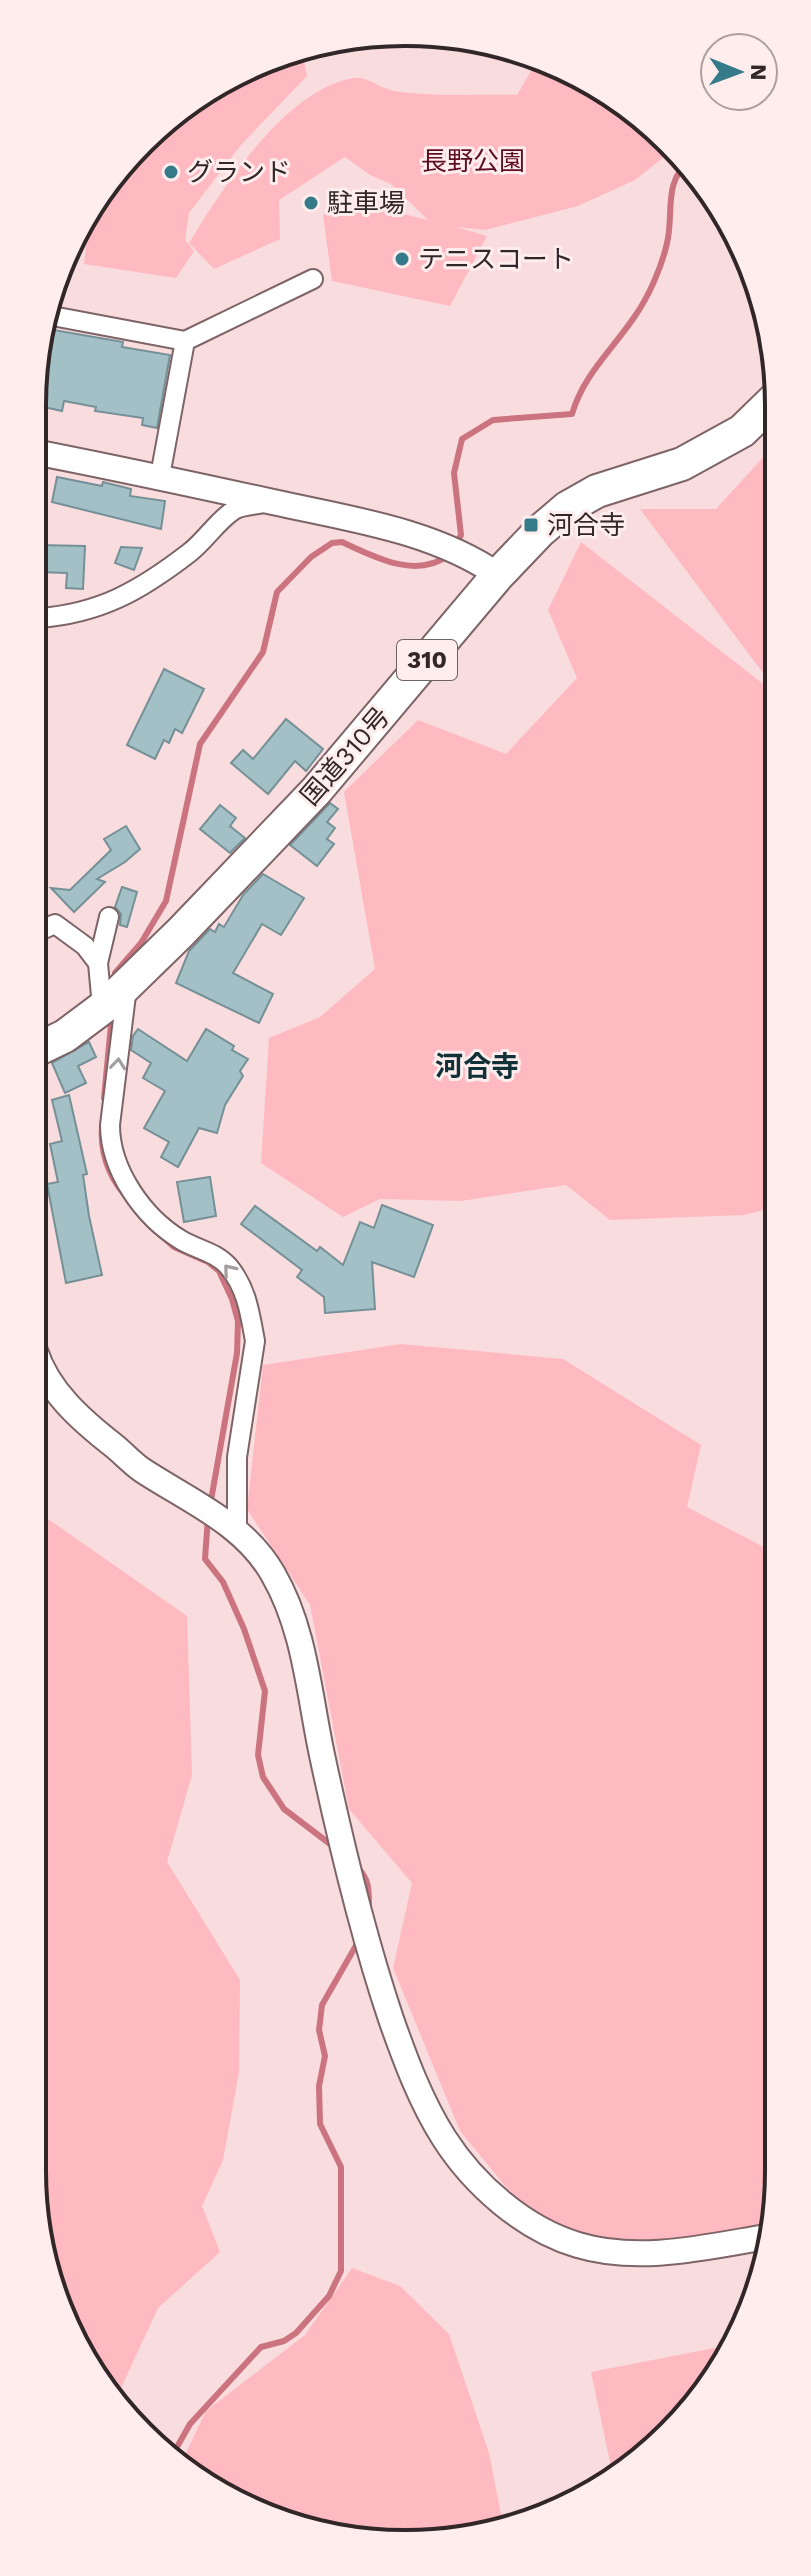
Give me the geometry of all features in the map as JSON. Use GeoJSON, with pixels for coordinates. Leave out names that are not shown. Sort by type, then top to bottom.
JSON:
{"type":"FeatureCollection","features":[{"type":"Feature","properties":{"kind":"highway","name":"国道310号"},"geometry":{"type":"LineString","coordinates":[[46,1045],[65,1036],[114,997],[316,791],[485,566],[540,531],[567,508],[597,491],[682,464],[742,431],[765,409]]}},
{"type":"Feature","properties":{"kind":"street"},"geometry":{"type":"LineString","coordinates":[[57,317],[185,341],[313,279]]}},
{"type":"Feature","properties":{"kind":"street"},"geometry":{"type":"LineString","coordinates":[[160,476],[185,341]]}},
{"type":"Feature","properties":{"kind":"street"},"geometry":{"type":"LineString","coordinates":[[46,454],[341,516],[438,544],[485,566]]}},
{"type":"Feature","properties":{"kind":"street"},"geometry":{"type":"LineString","coordinates":[[46,617],[76,614],[107,605],[143,586],[192,551],[236,509],[271,502]]}},
{"type":"Feature","properties":{"kind":"street"},"geometry":{"type":"LineString","coordinates":[[98,963],[109,917]]}},
{"type":"Feature","properties":{"kind":"street"},"geometry":{"type":"LineString","coordinates":[[46,928],[55,924],[85,946],[98,963],[114,997],[110,1145],[122,1173],[134,1194],[161,1227],[215,1255],[236,1277],[245,1292],[255,1341],[237,1457],[231,1526]]}},
{"type":"Feature","properties":{"kind":"street"},"geometry":{"type":"LineString","coordinates":[[46,1371],[55,1388],[93,1430],[141,1469],[231,1526],[258,1552],[272,1572],[296,1624],[337,1825],[376,1973],[402,2050],[444,2139],[486,2188],[525,2220],[579,2246],[629,2253],[679,2250],[758,2238]]}},
{"type":"Feature","properties":{"kind":"green space","name":"グランド"},"geometry":{"type":"Polygon","coordinates":[[[304,61],[307,76],[240,146],[189,213],[185,240],[194,251],[176,278],[84,264],[87,239],[107,206],[135,168],[168,135],[246,83],[304,61]]]}},
{"type":"Feature","properties":{"kind":"green space","name":"長野公園"},"geometry":{"type":"Polygon","coordinates":[[[532,69],[543,73],[605,107],[643,135],[665,156],[635,180],[578,206],[485,230],[456,227],[487,236],[450,306],[332,281],[323,215],[354,202],[428,220],[391,184],[370,175],[345,157],[279,200],[280,239],[214,269],[189,243],[258,144],[304,101],[328,86],[359,78],[389,90],[409,93],[517,95],[532,69]]]}},
{"type":"Feature","properties":{"kind":"green space"},"geometry":{"type":"Polygon","coordinates":[[[765,455],[765,676],[640,509],[716,509],[765,455]]]}},
{"type":"Feature","properties":{"kind":"green space"},"geometry":{"type":"Polygon","coordinates":[[[581,542],[765,685],[765,1209],[744,1215],[610,1220],[566,1185],[461,1201],[380,1199],[343,1217],[261,1163],[269,1038],[320,1017],[375,969],[344,792],[418,720],[506,754],[577,678],[548,610],[581,542]]]}},
{"type":"Feature","properties":{"kind":"green space"},"geometry":{"type":"Polygon","coordinates":[[[401,1344],[563,1359],[701,1445],[687,1507],[765,1548],[765,2170],[760,2227],[670,2241],[590,2237],[525,2210],[460,2131],[393,1968],[412,1883],[349,1809],[310,1605],[247,1509],[263,1365],[401,1344]]]}},
{"type":"Feature","properties":{"kind":"green space"},"geometry":{"type":"Polygon","coordinates":[[[46,1518],[187,1616],[192,1775],[167,1862],[240,1980],[239,2072],[223,2160],[202,2206],[220,2252],[158,2308],[120,2389],[94,2350],[73,2308],[58,2264],[49,2217],[46,2170],[46,1518]]]}},
{"type":"Feature","properties":{"kind":"green space"},"geometry":{"type":"Polygon","coordinates":[[[352,2268],[400,2286],[449,2334],[489,2453],[502,2517],[452,2527],[406,2530],[335,2523],[290,2511],[246,2493],[185,2455],[206,2411],[305,2335],[352,2268]]]}},
{"type":"Feature","properties":{"kind":"green space"},"geometry":{"type":"Polygon","coordinates":[[[719,2347],[676,2408],[643,2441],[611,2465],[591,2372],[719,2347]]]}},
{"type":"Feature","properties":{"kind":"building"},"geometry":{"type":"Polygon","coordinates":[[[54,330],[123,342],[122,347],[170,355],[157,428],[142,425],[143,418],[95,411],[96,407],[64,401],[62,411],[46,408],[54,330]]]}},
{"type":"Feature","properties":{"kind":"building"},"geometry":{"type":"Polygon","coordinates":[[[57,477],[102,486],[103,482],[131,489],[130,496],[165,501],[161,529],[52,502],[57,477]]]}},
{"type":"Feature","properties":{"kind":"building"},"geometry":{"type":"Polygon","coordinates":[[[46,545],[85,546],[83,589],[66,588],[67,573],[46,572],[46,545]]]}},
{"type":"Feature","properties":{"kind":"building"},"geometry":{"type":"Polygon","coordinates":[[[121,547],[142,548],[134,570],[115,563],[121,547]]]}},
{"type":"Feature","properties":{"kind":"building"},"geometry":{"type":"Polygon","coordinates":[[[164,669],[204,689],[182,733],[175,729],[169,743],[164,740],[155,759],[127,745],[164,669]]]}},
{"type":"Feature","properties":{"kind":"building"},"geometry":{"type":"Polygon","coordinates":[[[286,719],[323,749],[306,771],[295,761],[268,794],[231,763],[243,750],[253,759],[286,719]]]}},
{"type":"Feature","properties":{"kind":"building"},"geometry":{"type":"Polygon","coordinates":[[[330,803],[338,809],[327,822],[335,828],[327,839],[334,844],[317,866],[290,845],[330,803]]]}},
{"type":"Feature","properties":{"kind":"building"},"geometry":{"type":"Polygon","coordinates":[[[220,805],[236,818],[230,826],[245,838],[230,853],[200,829],[220,805]]]}},
{"type":"Feature","properties":{"kind":"building"},"geometry":{"type":"Polygon","coordinates":[[[126,826],[140,849],[97,879],[105,882],[74,912],[51,888],[70,890],[111,850],[104,839],[126,826]]]}},
{"type":"Feature","properties":{"kind":"building"},"geometry":{"type":"Polygon","coordinates":[[[263,874],[304,898],[281,935],[262,924],[233,973],[273,994],[259,1023],[176,983],[189,951],[210,929],[215,932],[219,924],[224,927],[243,895],[263,874]]]}},
{"type":"Feature","properties":{"kind":"building"},"geometry":{"type":"Polygon","coordinates":[[[122,887],[137,892],[127,927],[120,925],[121,914],[115,907],[122,887]]]}},
{"type":"Feature","properties":{"kind":"building"},"geometry":{"type":"Polygon","coordinates":[[[138,1029],[187,1061],[206,1029],[234,1046],[232,1050],[248,1059],[240,1071],[243,1076],[225,1105],[217,1133],[199,1128],[178,1167],[161,1157],[169,1142],[144,1128],[165,1091],[143,1078],[151,1063],[131,1050],[133,1036],[138,1029]]]}},
{"type":"Feature","properties":{"kind":"building"},"geometry":{"type":"Polygon","coordinates":[[[89,1042],[96,1057],[78,1066],[86,1083],[65,1093],[52,1063],[89,1042]]]}},
{"type":"Feature","properties":{"kind":"building"},"geometry":{"type":"Polygon","coordinates":[[[69,1095],[87,1174],[83,1175],[89,1216],[102,1275],[66,1283],[47,1184],[58,1182],[50,1144],[62,1141],[52,1100],[69,1095]]]}},
{"type":"Feature","properties":{"kind":"building"},"geometry":{"type":"Polygon","coordinates":[[[210,1177],[216,1216],[184,1222],[177,1182],[210,1177]]]}},
{"type":"Feature","properties":{"kind":"building"},"geometry":{"type":"Polygon","coordinates":[[[382,1205],[433,1225],[414,1277],[372,1262],[375,1309],[325,1313],[324,1297],[297,1277],[302,1270],[241,1224],[255,1206],[317,1251],[320,1247],[343,1265],[360,1222],[374,1228],[382,1205]]]}},
{"type":"Feature","properties":{"kind":"waterway"},"geometry":{"type":"LineString","coordinates":[[456,544],[461,535],[454,473],[462,439],[493,420],[572,414],[583,387],[635,316],[650,290],[667,243],[672,189],[680,173]]}},
{"type":"Feature","properties":{"kind":"waterway"},"geometry":{"type":"LineString","coordinates":[[114,983],[115,973],[141,943],[166,901],[200,744],[263,652],[277,592],[311,557],[332,543],[342,542],[381,559],[409,566],[435,563],[447,556]]}},
{"type":"Feature","properties":{"kind":"waterway"},"geometry":{"type":"LineString","coordinates":[[104,1098],[112,1014]]}},
{"type":"Feature","properties":{"kind":"waterway"},"geometry":{"type":"LineString","coordinates":[[102,1125],[106,1161],[123,1193]]}},
{"type":"Feature","properties":{"kind":"waterway"},"geometry":{"type":"LineString","coordinates":[[147,1223],[174,1247],[208,1262],[219,1271],[238,1321],[237,1353],[210,1506]]}},
{"type":"Feature","properties":{"kind":"waterway"},"geometry":{"type":"LineString","coordinates":[[208,1517],[205,1559],[223,1582],[244,1629],[265,1691],[258,1755],[263,1777],[284,1809],[334,1847]]}},
{"type":"Feature","properties":{"kind":"waterway"},"geometry":{"type":"LineString","coordinates":[[355,1865],[366,1880],[369,1909]]}},
{"type":"Feature","properties":{"kind":"waterway"},"geometry":{"type":"LineString","coordinates":[[177,2448],[190,2424],[261,2347],[284,2341],[296,2333],[329,2296],[341,2271],[341,2167],[320,2124],[319,2086],[325,2056],[319,2030],[322,2005],[358,1942]]}},
{"type":"Feature","properties":{"kind":"place","name":"グランド"},"geometry":{"type":"Point","coordinates":[171,172]}},
{"type":"Feature","properties":{"kind":"place","name":"駐車場"},"geometry":{"type":"Point","coordinates":[311,203]}},
{"type":"Feature","properties":{"kind":"place","name":"テニスコート"},"geometry":{"type":"Point","coordinates":[402,259]}},
{"type":"Feature","properties":{"kind":"place","name":"河合寺"},"geometry":{"type":"Point","coordinates":[531,525]}},
{"type":"Feature","properties":{"kind":"district","name":"河合寺"},"geometry":{"type":"Point","coordinates":[477,1066]}}]}
